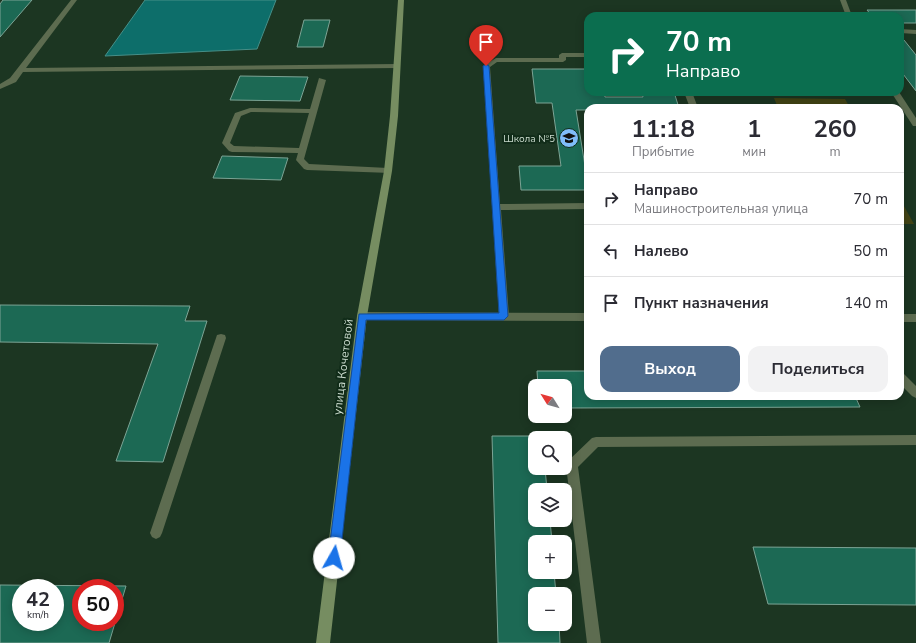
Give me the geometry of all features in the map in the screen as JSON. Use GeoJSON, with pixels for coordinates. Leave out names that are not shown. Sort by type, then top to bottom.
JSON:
{"type":"FeatureCollection","features":[{"type":"Feature","properties":{"kind":"main road","name":"улица Кочетовой"},"geometry":{"type":"LineString","coordinates":[[323,643],[362,316],[388,171],[401,0]]}},
{"type":"Feature","properties":{"kind":"street"},"geometry":{"type":"LineString","coordinates":[[0,87],[13,80],[22,70],[74,0]]}},
{"type":"Feature","properties":{"kind":"street"},"geometry":{"type":"LineString","coordinates":[[842,0],[847,12]]}},
{"type":"Feature","properties":{"kind":"street"},"geometry":{"type":"LineString","coordinates":[[904,31],[916,32]]}},
{"type":"Feature","properties":{"kind":"street"},"geometry":{"type":"LineString","coordinates":[[504,316],[486,66],[496,60],[563,60],[562,55],[584,55]]}},
{"type":"Feature","properties":{"kind":"street"},"geometry":{"type":"LineString","coordinates":[[22,70],[397,66]]}},
{"type":"Feature","properties":{"kind":"street"},"geometry":{"type":"LineString","coordinates":[[322,80],[300,160],[307,167],[388,171]]}},
{"type":"Feature","properties":{"kind":"street"},"geometry":{"type":"LineString","coordinates":[[904,106],[916,124]]}},
{"type":"Feature","properties":{"kind":"street"},"geometry":{"type":"LineString","coordinates":[[303,151],[232,149],[226,143],[238,115],[250,110],[314,111]]}},
{"type":"Feature","properties":{"kind":"street"},"geometry":{"type":"LineString","coordinates":[[496,207],[584,206]]}},
{"type":"Feature","properties":{"kind":"street"},"geometry":{"type":"LineString","coordinates":[[362,316],[584,317]]}},
{"type":"Feature","properties":{"kind":"street"},"geometry":{"type":"LineString","coordinates":[[904,318],[916,318]]}},
{"type":"Feature","properties":{"kind":"street"},"geometry":{"type":"LineString","coordinates":[[156,533],[221,338]]}},
{"type":"Feature","properties":{"kind":"street"},"geometry":{"type":"LineString","coordinates":[[904,381],[916,393]]}},
{"type":"Feature","properties":{"kind":"street"},"geometry":{"type":"LineString","coordinates":[[594,643],[572,465],[596,442],[916,440]]}},
{"type":"Feature","properties":{"kind":"shaded area"},"geometry":{"type":"Polygon","coordinates":[[[774,98],[845,99],[848,104],[776,104],[774,98]]]}},
{"type":"Feature","properties":{"kind":"shaded area"},"geometry":{"type":"Polygon","coordinates":[[[904,206],[914,224],[904,224],[904,206]]]}},
{"type":"Feature","properties":{"kind":"water"},"geometry":{"type":"Polygon","coordinates":[[[145,0],[276,0],[257,49],[105,56],[145,0]]]}},
{"type":"Feature","properties":{"kind":"building"},"geometry":{"type":"Polygon","coordinates":[[[3,0],[32,0],[0,37],[0,4],[3,0]]]}},
{"type":"Feature","properties":{"kind":"building"},"geometry":{"type":"Polygon","coordinates":[[[867,10],[916,10],[916,23],[904,23],[904,12],[869,12],[867,10]]]}},
{"type":"Feature","properties":{"kind":"building"},"geometry":{"type":"Polygon","coordinates":[[[304,20],[330,20],[323,47],[297,47],[304,20]]]}},
{"type":"Feature","properties":{"kind":"building"},"geometry":{"type":"Polygon","coordinates":[[[904,40],[916,55],[916,91],[904,75],[904,40]]]}},
{"type":"Feature","properties":{"kind":"building","name":"Школа №5"},"geometry":{"type":"Polygon","coordinates":[[[532,69],[584,69],[584,96],[675,96],[678,104],[584,104],[584,110],[576,110],[584,160],[584,190],[521,190],[519,166],[561,166],[552,103],[536,103],[532,69]]]}},
{"type":"Feature","properties":{"kind":"building"},"geometry":{"type":"Polygon","coordinates":[[[240,76],[308,77],[300,101],[230,100],[240,76]]]}},
{"type":"Feature","properties":{"kind":"building"},"geometry":{"type":"Polygon","coordinates":[[[222,156],[288,158],[281,180],[213,178],[222,156]]]}},
{"type":"Feature","properties":{"kind":"building"},"geometry":{"type":"Polygon","coordinates":[[[0,305],[190,306],[185,321],[207,321],[163,462],[116,461],[158,344],[0,342],[0,305]]]}},
{"type":"Feature","properties":{"kind":"building"},"geometry":{"type":"Polygon","coordinates":[[[537,371],[584,371],[584,400],[857,400],[860,407],[572,408],[572,379],[538,379],[537,371]]]}},
{"type":"Feature","properties":{"kind":"building"},"geometry":{"type":"Polygon","coordinates":[[[492,436],[528,436],[528,475],[546,475],[546,483],[528,483],[528,527],[551,527],[551,535],[528,535],[528,579],[555,579],[555,587],[528,587],[528,631],[559,631],[560,643],[498,643],[492,436]]]}},
{"type":"Feature","properties":{"kind":"building"},"geometry":{"type":"Polygon","coordinates":[[[753,547],[916,548],[916,605],[768,604],[753,547]]]}},
{"type":"Feature","properties":{"kind":"building"},"geometry":{"type":"Polygon","coordinates":[[[0,585],[12,585],[12,631],[64,631],[64,586],[72,586],[72,631],[113,631],[109,643],[0,643],[0,585]]]}},
{"type":"Feature","properties":{"kind":"place","name":"Школа №5"},"geometry":{"type":"Point","coordinates":[569,138]}},
{"type":"Feature","properties":{"kind":"route"},"geometry":{"type":"LineString","coordinates":[[334,558],[362,316],[504,316],[486,66]]}}]}
